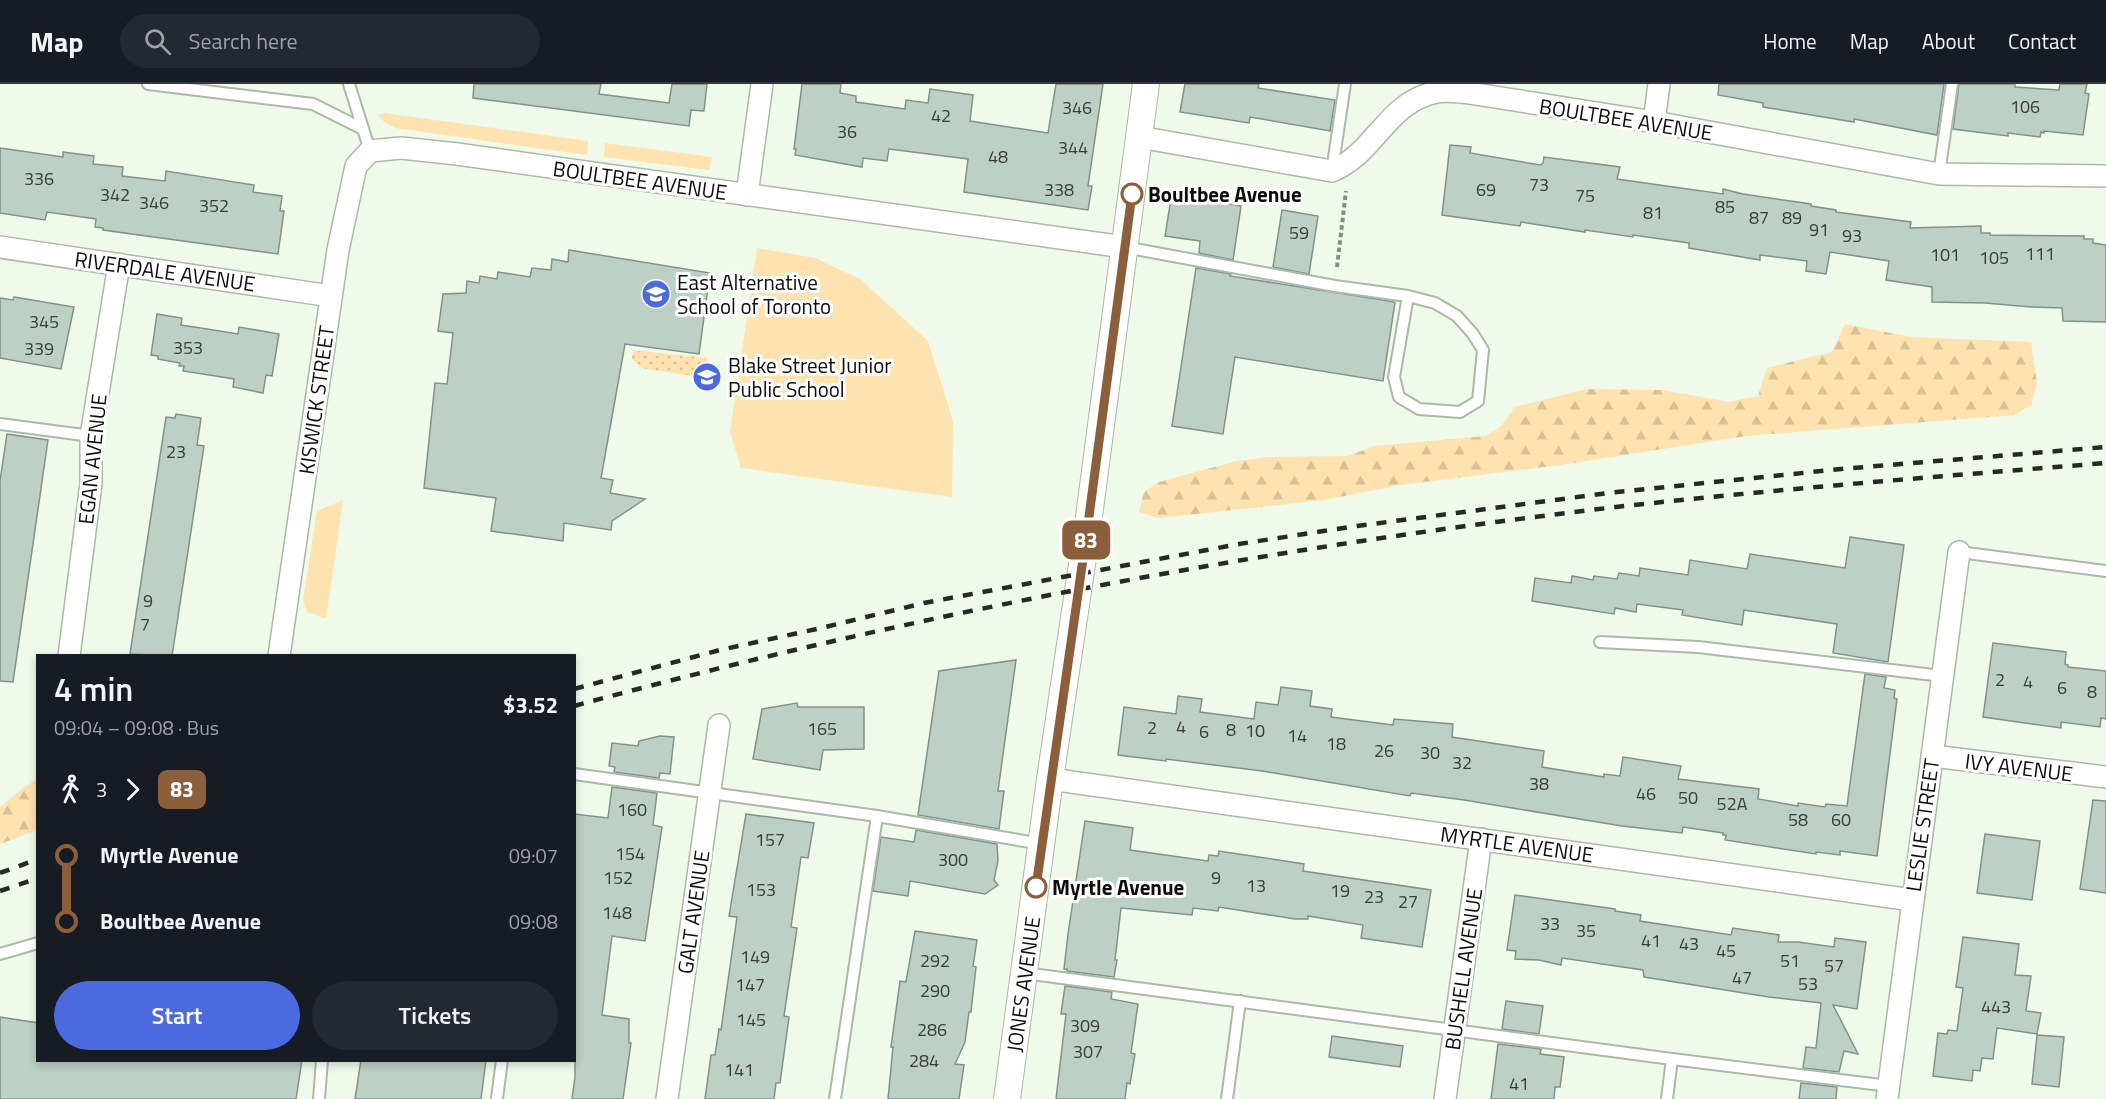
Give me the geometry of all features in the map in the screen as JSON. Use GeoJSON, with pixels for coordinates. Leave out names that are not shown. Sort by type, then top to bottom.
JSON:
{"type":"FeatureCollection","features":[{"type":"Feature","properties":{"kind":"street"},"geometry":{"type":"LineString","coordinates":[[747,195],[762,84]]}},
{"type":"Feature","properties":{"kind":"street","name":"JONES AVENUE"},"geometry":{"type":"LineString","coordinates":[[1007,1099],[1050,779],[1088,524],[1146,84]]}},
{"type":"Feature","properties":{"kind":"street"},"geometry":{"type":"LineString","coordinates":[[1654,122],[1659,84]]}},
{"type":"Feature","properties":{"kind":"street","name":"BOULTBEE AVENUE"},"geometry":{"type":"LineString","coordinates":[[1339,168],[1362,152],[1389,119],[1411,100],[1439,91],[1469,93],[1654,122],[1939,174],[2106,176]]}},
{"type":"Feature","properties":{"kind":"street"},"geometry":{"type":"LineString","coordinates":[[1139,137],[1339,168]]}},
{"type":"Feature","properties":{"kind":"street","name":"BOULTBEE AVENUE"},"geometry":{"type":"LineString","coordinates":[[370,151],[401,148],[435,152],[1124,247]]}},
{"type":"Feature","properties":{"kind":"street","name":"KISWICK STREET"},"geometry":{"type":"LineString","coordinates":[[279,654],[331,296],[351,184],[356,166],[370,151]]}},
{"type":"Feature","properties":{"kind":"street","name":"RIVERDALE AVENUE"},"geometry":{"type":"LineString","coordinates":[[0,247],[331,296]]}},
{"type":"Feature","properties":{"kind":"street","name":"EGAN AVENUE"},"geometry":{"type":"LineString","coordinates":[[69,654],[92,484],[92,436],[119,264]]}},
{"type":"Feature","properties":{"kind":"street","name":"LESLIE STREET"},"geometry":{"type":"LineString","coordinates":[[1888,1093],[1959,552]]}},
{"type":"Feature","properties":{"kind":"street","name":"GALT AVENUE"},"geometry":{"type":"LineString","coordinates":[[667,1099],[719,725]]}},
{"type":"Feature","properties":{"kind":"street","name":"IVY AVENUE"},"geometry":{"type":"LineString","coordinates":[[1933,756],[2106,777]]}},
{"type":"Feature","properties":{"kind":"street","name":"MYRTLE AVENUE"},"geometry":{"type":"LineString","coordinates":[[1050,779],[1912,900]]}},
{"type":"Feature","properties":{"kind":"street","name":"BUSHELL AVENUE"},"geometry":{"type":"LineString","coordinates":[[1445,1099],[1481,839]]}},
{"type":"Feature","properties":{"kind":"lane"},"geometry":{"type":"LineString","coordinates":[[148,84],[313,104],[361,128]]}},
{"type":"Feature","properties":{"kind":"lane"},"geometry":{"type":"LineString","coordinates":[[349,84],[370,151]]}},
{"type":"Feature","properties":{"kind":"lane"},"geometry":{"type":"LineString","coordinates":[[1339,168],[1345,84]]}},
{"type":"Feature","properties":{"kind":"lane"},"geometry":{"type":"LineString","coordinates":[[1939,174],[1952,84]]}},
{"type":"Feature","properties":{"kind":"lane"},"geometry":{"type":"LineString","coordinates":[[1124,247],[1335,286],[1408,296],[1435,303],[1456,316],[1473,334],[1483,350],[1478,401],[1460,412],[1419,409],[1399,397],[1394,377],[1408,296]]}},
{"type":"Feature","properties":{"kind":"lane"},"geometry":{"type":"LineString","coordinates":[[0,424],[92,436]]}},
{"type":"Feature","properties":{"kind":"lane"},"geometry":{"type":"LineString","coordinates":[[1959,552],[2106,571]]}},
{"type":"Feature","properties":{"kind":"lane"},"geometry":{"type":"LineString","coordinates":[[1600,642],[1698,647],[1942,676]]}},
{"type":"Feature","properties":{"kind":"lane"},"geometry":{"type":"LineString","coordinates":[[576,774],[877,816],[1042,844]]}},
{"type":"Feature","properties":{"kind":"lane"},"geometry":{"type":"LineString","coordinates":[[835,1099],[877,816]]}},
{"type":"Feature","properties":{"kind":"lane"},"geometry":{"type":"LineString","coordinates":[[0,954],[36,943]]}},
{"type":"Feature","properties":{"kind":"lane"},"geometry":{"type":"LineString","coordinates":[[1024,972],[1672,1059],[1888,1093]]}},
{"type":"Feature","properties":{"kind":"lane"},"geometry":{"type":"LineString","coordinates":[[1227,1099],[1240,1001]]}},
{"type":"Feature","properties":{"kind":"lane"},"geometry":{"type":"LineString","coordinates":[[1667,1099],[1672,1059]]}},
{"type":"Feature","properties":{"kind":"lane"},"geometry":{"type":"LineString","coordinates":[[319,1099],[322,1062]]}},
{"type":"Feature","properties":{"kind":"lane"},"geometry":{"type":"LineString","coordinates":[[497,1099],[502,1062]]}},
{"type":"Feature","properties":{"kind":"path"},"geometry":{"type":"LineString","coordinates":[[1335,286],[1346,201],[1339,168]]}},
{"type":"Feature","properties":{"kind":"green space"},"geometry":{"type":"Polygon","coordinates":[[[384,113],[588,141],[587,155],[395,128],[385,123],[378,115],[384,113]]]}},
{"type":"Feature","properties":{"kind":"green space"},"geometry":{"type":"Polygon","coordinates":[[[605,143],[712,157],[709,170],[604,157],[605,143]]]}},
{"type":"Feature","properties":{"kind":"green space"},"geometry":{"type":"Polygon","coordinates":[[[757,248],[815,258],[860,279],[928,341],[953,421],[952,497],[741,468],[730,432],[757,248]]]}},
{"type":"Feature","properties":{"kind":"green space"},"geometry":{"type":"Polygon","coordinates":[[[1845,324],[1910,337],[2031,342],[2037,383],[2031,405],[2014,415],[1746,436],[1560,465],[1400,485],[1324,500],[1159,518],[1139,512],[1144,492],[1159,482],[1237,461],[1268,457],[1348,456],[1374,446],[1486,436],[1501,426],[1515,407],[1586,389],[1662,390],[1729,402],[1758,396],[1767,368],[1832,352],[1845,324]]]}},
{"type":"Feature","properties":{"kind":"green space"},"geometry":{"type":"Polygon","coordinates":[[[633,350],[707,358],[705,371],[699,377],[641,368],[632,359],[633,350]]]}},
{"type":"Feature","properties":{"kind":"green space"},"geometry":{"type":"Polygon","coordinates":[[[343,500],[326,619],[307,612],[303,601],[317,511],[343,500]]]}},
{"type":"Feature","properties":{"kind":"green space"},"geometry":{"type":"Polygon","coordinates":[[[36,781],[36,830],[0,844],[0,807],[24,787],[36,781]]]}},
{"type":"Feature","properties":{"kind":"building"},"geometry":{"type":"Polygon","coordinates":[[[474,84],[601,84],[599,94],[669,103],[672,84],[707,84],[704,111],[691,110],[689,126],[473,98],[474,84]]]}},
{"type":"Feature","properties":{"kind":"building"},"geometry":{"type":"Polygon","coordinates":[[[802,84],[841,84],[840,93],[856,96],[856,102],[905,109],[906,100],[928,103],[930,89],[973,95],[970,121],[1048,133],[1056,84],[1103,84],[1088,186],[1092,186],[1088,210],[964,192],[968,159],[889,149],[887,161],[863,158],[862,167],[795,155],[802,84]]]}},
{"type":"Feature","properties":{"kind":"building"},"geometry":{"type":"Polygon","coordinates":[[[1185,84],[1259,84],[1258,88],[1335,100],[1330,131],[1250,117],[1249,123],[1180,112],[1185,84]]]}},
{"type":"Feature","properties":{"kind":"building"},"geometry":{"type":"Polygon","coordinates":[[[1719,84],[1944,84],[1937,135],[1854,119],[1854,122],[1763,107],[1763,103],[1718,95],[1719,84]]]}},
{"type":"Feature","properties":{"kind":"building"},"geometry":{"type":"Polygon","coordinates":[[[1959,84],[2015,84],[2015,87],[2059,90],[2060,84],[2087,84],[2085,93],[2089,94],[2083,135],[2044,131],[2044,133],[2041,132],[2040,137],[2008,133],[2008,136],[1953,129],[1959,84]]]}},
{"type":"Feature","properties":{"kind":"building"},"geometry":{"type":"Polygon","coordinates":[[[1450,145],[1471,147],[1470,153],[1540,165],[1544,157],[1620,167],[1617,179],[1723,194],[1723,189],[1811,204],[1811,206],[1836,210],[1836,212],[1911,222],[1910,228],[1981,226],[1981,233],[1990,233],[1990,235],[2084,236],[2084,239],[2093,239],[2093,243],[2106,245],[2106,322],[2063,321],[2062,308],[1932,302],[1932,287],[1886,280],[1889,261],[1830,252],[1826,274],[1806,271],[1807,261],[1760,255],[1760,260],[1689,248],[1689,243],[1633,235],[1633,237],[1585,230],[1585,232],[1521,222],[1520,226],[1442,215],[1450,145]]]}},
{"type":"Feature","properties":{"kind":"building"},"geometry":{"type":"Polygon","coordinates":[[[0,148],[63,157],[63,152],[94,156],[93,164],[123,167],[122,176],[165,181],[166,171],[254,185],[253,192],[282,196],[280,211],[284,211],[278,254],[103,230],[103,228],[95,227],[96,219],[47,212],[45,220],[0,213],[0,148]]]}},
{"type":"Feature","properties":{"kind":"building"},"geometry":{"type":"Polygon","coordinates":[[[1172,193],[1241,206],[1233,260],[1199,253],[1200,241],[1165,236],[1172,193]]]}},
{"type":"Feature","properties":{"kind":"building"},"geometry":{"type":"Polygon","coordinates":[[[1282,210],[1318,216],[1309,274],[1273,267],[1282,210]]]}},
{"type":"Feature","properties":{"kind":"building"},"geometry":{"type":"Polygon","coordinates":[[[569,250],[710,273],[699,354],[625,344],[601,478],[613,480],[610,493],[645,499],[612,521],[611,530],[564,523],[563,541],[491,531],[496,498],[424,488],[435,383],[447,384],[453,333],[438,331],[443,294],[466,293],[467,281],[479,283],[480,276],[497,279],[498,272],[530,277],[532,268],[551,270],[552,259],[568,262],[569,250]]]}},
{"type":"Feature","properties":{"kind":"building"},"geometry":{"type":"Polygon","coordinates":[[[1196,268],[1231,274],[1230,276],[1395,302],[1383,381],[1235,357],[1223,434],[1172,426],[1196,268]]]}},
{"type":"Feature","properties":{"kind":"building"},"geometry":{"type":"Polygon","coordinates":[[[14,297],[74,307],[61,369],[0,358],[0,298],[13,300],[14,297]]]}},
{"type":"Feature","properties":{"kind":"building"},"geometry":{"type":"Polygon","coordinates":[[[157,314],[182,318],[181,325],[238,334],[239,327],[279,334],[272,376],[266,375],[263,393],[233,387],[234,379],[183,371],[184,366],[179,366],[180,363],[158,359],[158,356],[151,355],[157,314]]]}},
{"type":"Feature","properties":{"kind":"building"},"geometry":{"type":"Polygon","coordinates":[[[176,414],[201,418],[197,445],[204,446],[172,654],[130,654],[166,417],[175,418],[176,414]]]}},
{"type":"Feature","properties":{"kind":"building"},"geometry":{"type":"Polygon","coordinates":[[[7,434],[48,440],[13,682],[0,681],[0,481],[7,434]]]}},
{"type":"Feature","properties":{"kind":"building"},"geometry":{"type":"Polygon","coordinates":[[[1850,537],[1904,545],[1888,662],[1833,653],[1837,624],[1744,610],[1742,625],[1682,615],[1683,610],[1637,604],[1636,612],[1615,608],[1614,614],[1532,601],[1535,578],[1571,583],[1572,576],[1593,580],[1594,576],[1617,579],[1619,573],[1639,576],[1640,568],[1688,575],[1690,560],[1747,569],[1750,554],[1845,568],[1850,537]]]}},
{"type":"Feature","properties":{"kind":"building"},"geometry":{"type":"Polygon","coordinates":[[[1993,643],[2066,652],[2065,664],[2068,667],[2106,671],[2106,719],[2101,718],[2100,727],[2061,722],[2061,728],[1983,717],[1993,643]]]}},
{"type":"Feature","properties":{"kind":"building"},"geometry":{"type":"Polygon","coordinates":[[[1016,660],[998,791],[1004,791],[999,829],[918,815],[939,671],[1016,660]]]}},
{"type":"Feature","properties":{"kind":"building"},"geometry":{"type":"Polygon","coordinates":[[[1865,674],[1886,677],[1884,688],[1895,690],[1894,698],[1897,699],[1877,856],[1840,851],[1840,855],[1816,852],[1816,854],[1725,840],[1726,835],[1723,833],[1683,827],[1682,833],[1622,826],[1464,800],[1411,793],[1410,796],[1262,771],[1118,755],[1124,707],[1176,714],[1178,696],[1202,699],[1200,712],[1254,719],[1256,702],[1278,705],[1281,687],[1312,691],[1310,706],[1332,709],[1331,717],[1393,725],[1394,719],[1453,724],[1452,737],[1544,751],[1542,767],[1604,777],[1604,774],[1620,776],[1623,757],[1681,766],[1678,779],[1759,789],[1758,799],[1798,806],[1798,803],[1825,807],[1826,804],[1847,806],[1865,674]]]}},
{"type":"Feature","properties":{"kind":"building"},"geometry":{"type":"Polygon","coordinates":[[[797,703],[798,707],[864,707],[864,749],[823,750],[820,770],[753,759],[762,709],[797,703]]]}},
{"type":"Feature","properties":{"kind":"building"},"geometry":{"type":"Polygon","coordinates":[[[660,736],[674,737],[670,774],[660,773],[659,778],[614,772],[615,767],[609,766],[612,743],[638,746],[639,741],[660,736]]]}},
{"type":"Feature","properties":{"kind":"building"},"geometry":{"type":"Polygon","coordinates":[[[612,787],[657,793],[653,825],[662,827],[645,941],[612,936],[602,1015],[629,1019],[629,1043],[631,1043],[623,1099],[572,1099],[576,1062],[576,814],[608,818],[612,787]]]}},
{"type":"Feature","properties":{"kind":"building"},"geometry":{"type":"Polygon","coordinates":[[[2093,800],[2106,801],[2106,893],[2080,889],[2093,800]]]}},
{"type":"Feature","properties":{"kind":"building"},"geometry":{"type":"Polygon","coordinates":[[[746,814],[814,823],[808,858],[801,857],[791,927],[797,928],[784,1016],[789,1017],[780,1083],[776,1083],[774,1099],[705,1099],[711,1055],[715,1055],[719,1029],[721,1030],[737,917],[729,916],[746,814]]]}},
{"type":"Feature","properties":{"kind":"building"},"geometry":{"type":"Polygon","coordinates":[[[1085,821],[1133,828],[1130,850],[1208,861],[1209,855],[1218,856],[1219,851],[1304,864],[1303,871],[1431,890],[1422,947],[1361,938],[1363,925],[1308,916],[1308,919],[1295,919],[1219,907],[1218,911],[1193,908],[1192,915],[1121,908],[1114,977],[1067,971],[1064,969],[1068,934],[1085,821]]]}},
{"type":"Feature","properties":{"kind":"building"},"geometry":{"type":"Polygon","coordinates":[[[916,830],[997,844],[998,861],[994,880],[998,885],[985,894],[910,881],[908,896],[873,891],[881,837],[914,842],[916,830]]]}},
{"type":"Feature","properties":{"kind":"building"},"geometry":{"type":"Polygon","coordinates":[[[1985,834],[2040,841],[2032,900],[1977,893],[1985,834]]]}},
{"type":"Feature","properties":{"kind":"building"},"geometry":{"type":"Polygon","coordinates":[[[1515,895],[1615,909],[1615,911],[1641,915],[1640,921],[1731,935],[1733,928],[1779,935],[1778,942],[1834,947],[1835,938],[1866,942],[1857,1009],[1833,1005],[1858,1054],[1844,1051],[1839,1072],[1803,1068],[1806,1047],[1816,1048],[1821,1003],[1644,977],[1643,970],[1562,958],[1561,965],[1539,960],[1515,959],[1516,951],[1507,950],[1515,895]]]}},
{"type":"Feature","properties":{"kind":"building"},"geometry":{"type":"Polygon","coordinates":[[[915,931],[977,940],[973,966],[976,967],[971,1012],[969,1012],[965,1042],[955,1064],[964,1065],[959,1099],[888,1099],[893,1047],[891,1047],[900,981],[906,982],[915,931]]]}},
{"type":"Feature","properties":{"kind":"building"},"geometry":{"type":"Polygon","coordinates":[[[1963,937],[2019,944],[2015,975],[2031,976],[2026,1011],[2041,1013],[2037,1034],[1997,1028],[1993,1059],[1982,1058],[1980,1071],[1973,1070],[1972,1081],[1933,1076],[1938,1033],[1947,1034],[1948,1030],[1957,1031],[1963,988],[1956,987],[1963,937]]]}},
{"type":"Feature","properties":{"kind":"building"},"geometry":{"type":"Polygon","coordinates":[[[1065,986],[1112,992],[1111,999],[1138,1004],[1131,1053],[1135,1054],[1125,1099],[1056,1099],[1066,1014],[1061,1014],[1065,986]]]}},
{"type":"Feature","properties":{"kind":"building"},"geometry":{"type":"Polygon","coordinates":[[[1506,1001],[1543,1006],[1539,1034],[1502,1029],[1506,1001]]]}},
{"type":"Feature","properties":{"kind":"building"},"geometry":{"type":"Polygon","coordinates":[[[0,1017],[36,1023],[36,1062],[302,1062],[296,1099],[0,1099],[0,1017]]]}},
{"type":"Feature","properties":{"kind":"building"},"geometry":{"type":"Polygon","coordinates":[[[2037,1035],[2064,1037],[2059,1087],[2032,1084],[2037,1035]]]}},
{"type":"Feature","properties":{"kind":"building"},"geometry":{"type":"Polygon","coordinates":[[[1332,1036],[1403,1046],[1400,1067],[1329,1057],[1332,1036]]]}},
{"type":"Feature","properties":{"kind":"building"},"geometry":{"type":"Polygon","coordinates":[[[1498,1044],[1541,1049],[1540,1054],[1564,1057],[1560,1087],[1555,1087],[1554,1099],[1491,1099],[1498,1044]]]}},
{"type":"Feature","properties":{"kind":"building"},"geometry":{"type":"Polygon","coordinates":[[[361,1062],[486,1062],[481,1099],[355,1099],[361,1062]]]}},
{"type":"Feature","properties":{"kind":"building"},"geometry":{"type":"Polygon","coordinates":[[[1801,1083],[1837,1087],[1836,1099],[1799,1099],[1801,1083]]]}},
{"type":"Feature","properties":{"kind":"railway"},"geometry":{"type":"LineString","coordinates":[[576,688],[720,650],[924,603],[1239,544],[1608,493],[1841,469],[2106,447]]}},
{"type":"Feature","properties":{"kind":"railway"},"geometry":{"type":"LineString","coordinates":[[576,705],[832,641],[961,613],[1222,563],[1353,542],[1677,500],[2106,463]]}},
{"type":"Feature","properties":{"kind":"railway"},"geometry":{"type":"LineString","coordinates":[[0,873],[36,860]]}},
{"type":"Feature","properties":{"kind":"railway"},"geometry":{"type":"LineString","coordinates":[[0,891],[36,879]]}},
{"type":"Feature","properties":{"kind":"bus line","name":"83"},"geometry":{"type":"LineString","coordinates":[[1036,887],[1132,194]]}},
{"type":"Feature","properties":{"kind":"place","name":"Boultbee Avenue"},"geometry":{"type":"Point","coordinates":[1132,194]}},
{"type":"Feature","properties":{"kind":"place","name":"East Alternative School of Toronto"},"geometry":{"type":"Point","coordinates":[656,294]}},
{"type":"Feature","properties":{"kind":"place","name":"Blake Street Junior Public School"},"geometry":{"type":"Point","coordinates":[707,377]}},
{"type":"Feature","properties":{"kind":"place","name":"Myrtle Avenue"},"geometry":{"type":"Point","coordinates":[1036,887]}}]}
